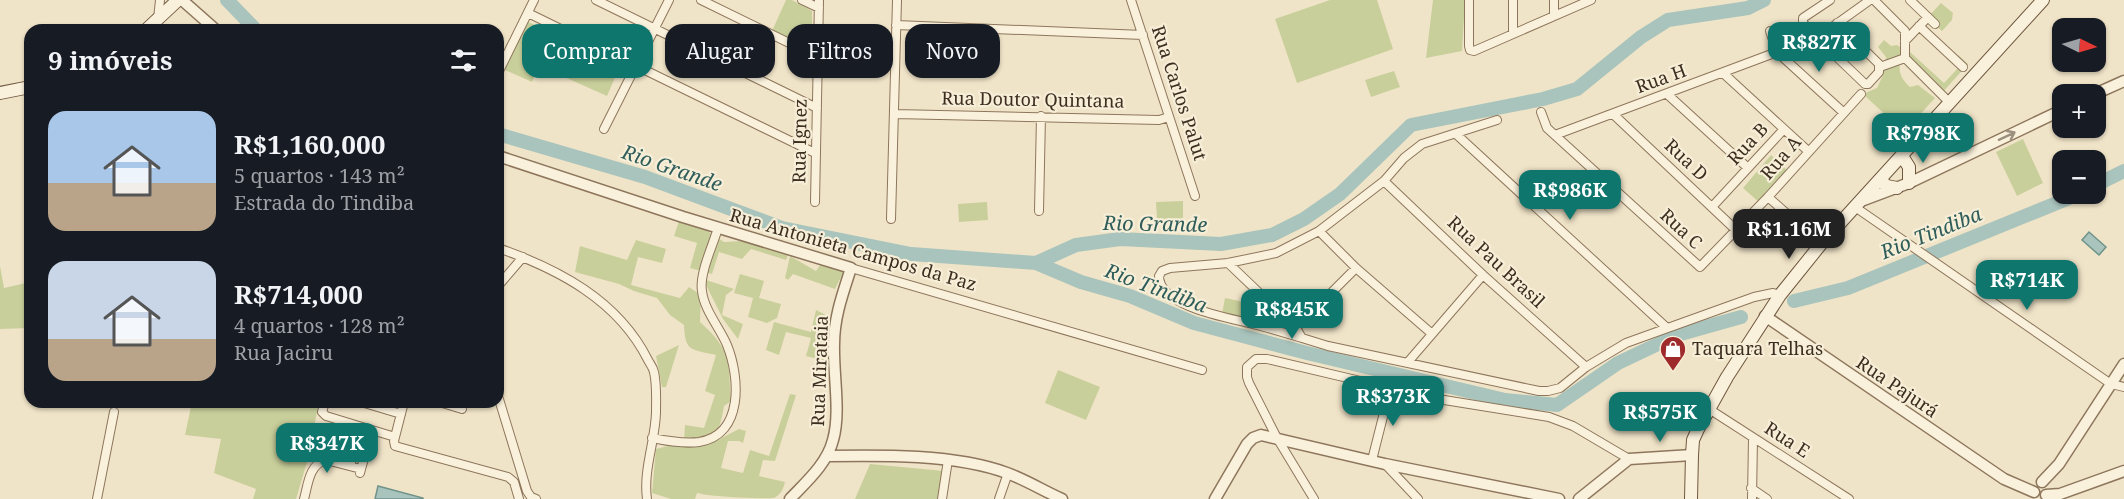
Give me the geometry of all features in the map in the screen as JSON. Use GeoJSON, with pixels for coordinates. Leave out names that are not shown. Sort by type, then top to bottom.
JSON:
{"type":"FeatureCollection","features":[{"type":"Feature","properties":{"kind":"main road"},"geometry":{"type":"LineString","coordinates":[[153,24],[180,0]]}},
{"type":"Feature","properties":{"kind":"main road"},"geometry":{"type":"LineString","coordinates":[[1691,499],[1695,436],[1765,316],[1821,244],[2043,0]]}},
{"type":"Feature","properties":{"kind":"main road"},"geometry":{"type":"LineString","coordinates":[[0,93],[24,88]]}},
{"type":"Feature","properties":{"kind":"main road"},"geometry":{"type":"LineString","coordinates":[[1881,180],[1887,186],[1903,186],[1909,167],[1902,156]]}},
{"type":"Feature","properties":{"kind":"street"},"geometry":{"type":"LineString","coordinates":[[158,20],[160,0]]}},
{"type":"Feature","properties":{"kind":"street"},"geometry":{"type":"LineString","coordinates":[[180,0],[209,24]]}},
{"type":"Feature","properties":{"kind":"street"},"geometry":{"type":"LineString","coordinates":[[504,61],[534,0]]}},
{"type":"Feature","properties":{"kind":"street"},"geometry":{"type":"LineString","coordinates":[[596,0],[817,108]]}},
{"type":"Feature","properties":{"kind":"street"},"geometry":{"type":"LineString","coordinates":[[653,34],[669,0]]}},
{"type":"Feature","properties":{"kind":"street"},"geometry":{"type":"LineString","coordinates":[[701,0],[787,42]]}},
{"type":"Feature","properties":{"kind":"street","name":"Rua Ignez"},"geometry":{"type":"LineString","coordinates":[[802,0],[819,4],[819,24]]}},
{"type":"Feature","properties":{"kind":"street"},"geometry":{"type":"LineString","coordinates":[[891,219],[897,0]]}},
{"type":"Feature","properties":{"kind":"street","name":"Rua Carlos Palut"},"geometry":{"type":"LineString","coordinates":[[1131,0],[1195,196]]}},
{"type":"Feature","properties":{"kind":"street"},"geometry":{"type":"LineString","coordinates":[[1469,0],[1470,50],[1476,51],[1591,0]]}},
{"type":"Feature","properties":{"kind":"street"},"geometry":{"type":"LineString","coordinates":[[1513,0],[1513,34]]}},
{"type":"Feature","properties":{"kind":"street"},"geometry":{"type":"LineString","coordinates":[[1554,0],[1554,16]]}},
{"type":"Feature","properties":{"kind":"street"},"geometry":{"type":"LineString","coordinates":[[1830,0],[1803,18],[1803,23],[1865,84],[1868,84],[1879,72],[1880,67]]}},
{"type":"Feature","properties":{"kind":"street"},"geometry":{"type":"LineString","coordinates":[[1817,38],[1872,0],[1903,28],[1905,58],[1949,102]]}},
{"type":"Feature","properties":{"kind":"street"},"geometry":{"type":"LineString","coordinates":[[1910,0],[1935,24]]}},
{"type":"Feature","properties":{"kind":"street"},"geometry":{"type":"LineString","coordinates":[[528,13],[551,24]]}},
{"type":"Feature","properties":{"kind":"street"},"geometry":{"type":"LineString","coordinates":[[1904,42],[1928,17]]}},
{"type":"Feature","properties":{"kind":"street"},"geometry":{"type":"LineString","coordinates":[[1837,23],[1880,67]]}},
{"type":"Feature","properties":{"kind":"street"},"geometry":{"type":"LineString","coordinates":[[896,25],[1143,35]]}},
{"type":"Feature","properties":{"kind":"street"},"geometry":{"type":"LineString","coordinates":[[1919,26],[1963,67]]}},
{"type":"Feature","properties":{"kind":"street"},"geometry":{"type":"LineString","coordinates":[[1770,32],[1778,52],[1844,113]]}},
{"type":"Feature","properties":{"kind":"street","name":"Rua H"},"geometry":{"type":"LineString","coordinates":[[1555,135],[1778,52]]}},
{"type":"Feature","properties":{"kind":"street"},"geometry":{"type":"LineString","coordinates":[[1880,67],[1905,58]]}},
{"type":"Feature","properties":{"kind":"street"},"geometry":{"type":"LineString","coordinates":[[653,73],[815,153]]}},
{"type":"Feature","properties":{"kind":"street"},"geometry":{"type":"LineString","coordinates":[[1723,74],[1808,151]]}},
{"type":"Feature","properties":{"kind":"street"},"geometry":{"type":"LineString","coordinates":[[604,129],[630,78]]}},
{"type":"Feature","properties":{"kind":"street","name":"Rua Ignez"},"geometry":{"type":"LineString","coordinates":[[815,202],[818,78]]}},
{"type":"Feature","properties":{"kind":"street"},"geometry":{"type":"LineString","coordinates":[[2106,89],[2124,81]]}},
{"type":"Feature","properties":{"kind":"street"},"geometry":{"type":"LineString","coordinates":[[1667,93],[1748,168]]}},
{"type":"Feature","properties":{"kind":"street","name":"Rua A"},"geometry":{"type":"LineString","coordinates":[[1700,267],[1737,231],[1861,94]]}},
{"type":"Feature","properties":{"kind":"street","name":"Rua C"},"geometry":{"type":"LineString","coordinates":[[1541,112],[1547,128],[1700,267]]}},
{"type":"Feature","properties":{"kind":"street","name":"Rua Doutor Quintana"},"geometry":{"type":"LineString","coordinates":[[895,114],[1159,120],[1169,117]]}},
{"type":"Feature","properties":{"kind":"street","name":"Rua D"},"geometry":{"type":"LineString","coordinates":[[1612,114],[1737,231]]}},
{"type":"Feature","properties":{"kind":"street"},"geometry":{"type":"LineString","coordinates":[[1858,204],[1903,186],[2052,115]]}},
{"type":"Feature","properties":{"kind":"street"},"geometry":{"type":"LineString","coordinates":[[1039,211],[1041,116]]}},
{"type":"Feature","properties":{"kind":"street"},"geometry":{"type":"LineString","coordinates":[[1497,120],[1422,144],[1404,158],[1384,181],[1319,231],[1276,253],[1228,263],[1170,268],[1162,271],[1159,280],[1170,295],[1200,311],[1328,346],[1539,391],[1560,388],[1586,367],[1626,343],[1754,297],[1773,293],[1780,295]]}},
{"type":"Feature","properties":{"kind":"street","name":"Rua B"},"geometry":{"type":"LineString","coordinates":[[1712,207],[1784,129]]}},
{"type":"Feature","properties":{"kind":"street"},"geometry":{"type":"LineString","coordinates":[[1456,134],[1667,327]]}},
{"type":"Feature","properties":{"kind":"street","name":"Rua Antonieta Campos da Paz"},"geometry":{"type":"LineString","coordinates":[[504,158],[717,228],[1202,370]]}},
{"type":"Feature","properties":{"kind":"street","name":"Rua Pau Brasil"},"geometry":{"type":"LineString","coordinates":[[1384,181],[1483,275],[1586,367]]}},
{"type":"Feature","properties":{"kind":"street"},"geometry":{"type":"LineString","coordinates":[[1768,197],[1821,244]]}},
{"type":"Feature","properties":{"kind":"street"},"geometry":{"type":"LineString","coordinates":[[1858,204],[1929,260],[2112,384],[2124,387]]}},
{"type":"Feature","properties":{"kind":"street"},"geometry":{"type":"LineString","coordinates":[[652,438],[700,442],[723,429],[729,422],[733,411],[736,395],[735,369],[723,336],[702,291],[702,278],[717,228]]}},
{"type":"Feature","properties":{"kind":"street"},"geometry":{"type":"LineString","coordinates":[[1319,231],[1356,268],[1431,333]]}},
{"type":"Feature","properties":{"kind":"street"},"geometry":{"type":"LineString","coordinates":[[504,250],[524,257],[578,284],[608,307],[635,336],[654,370],[656,386],[656,416],[647,470],[647,499]]}},
{"type":"Feature","properties":{"kind":"street"},"geometry":{"type":"LineString","coordinates":[[504,279],[524,257]]}},
{"type":"Feature","properties":{"kind":"street"},"geometry":{"type":"LineString","coordinates":[[1228,263],[1296,328],[1302,338]]}},
{"type":"Feature","properties":{"kind":"street","name":"Rua Mirataia"},"geometry":{"type":"LineString","coordinates":[[790,499],[826,456],[833,441],[835,329],[851,268]]}},
{"type":"Feature","properties":{"kind":"street"},"geometry":{"type":"LineString","coordinates":[[1296,328],[1356,268]]}},
{"type":"Feature","properties":{"kind":"street"},"geometry":{"type":"LineString","coordinates":[[1408,362],[1483,275]]}},
{"type":"Feature","properties":{"kind":"street","name":"Rua Pajurá"},"geometry":{"type":"LineString","coordinates":[[1765,316],[2013,484],[2040,491]]}},
{"type":"Feature","properties":{"kind":"street"},"geometry":{"type":"LineString","coordinates":[[1314,499],[1277,438],[1249,383],[1247,367],[1256,359],[1267,359],[1432,398],[1549,417],[1573,426],[1629,459],[1692,455]]}},
{"type":"Feature","properties":{"kind":"street"},"geometry":{"type":"LineString","coordinates":[[2124,364],[2040,491],[2060,494],[2068,489],[2124,471]]}},
{"type":"Feature","properties":{"kind":"street"},"geometry":{"type":"LineString","coordinates":[[1372,460],[1390,389]]}},
{"type":"Feature","properties":{"kind":"street"},"geometry":{"type":"LineString","coordinates":[[323,408],[322,412],[326,416],[395,437]]}},
{"type":"Feature","properties":{"kind":"street"},"geometry":{"type":"LineString","coordinates":[[381,408],[401,414]]}},
{"type":"Feature","properties":{"kind":"street"},"geometry":{"type":"LineString","coordinates":[[402,408],[394,444],[398,448],[508,477],[514,482],[519,499]]}},
{"type":"Feature","properties":{"kind":"street"},"geometry":{"type":"LineString","coordinates":[[502,408],[527,491],[536,499]]}},
{"type":"Feature","properties":{"kind":"street","name":"Rua E"},"geometry":{"type":"LineString","coordinates":[[1709,409],[1849,499]]}},
{"type":"Feature","properties":{"kind":"street"},"geometry":{"type":"LineString","coordinates":[[97,499],[114,412]]}},
{"type":"Feature","properties":{"kind":"street"},"geometry":{"type":"LineString","coordinates":[[1215,499],[1253,438],[1261,435],[1385,464],[1558,499]]}},
{"type":"Feature","properties":{"kind":"street"},"geometry":{"type":"LineString","coordinates":[[1752,499],[1753,438]]}},
{"type":"Feature","properties":{"kind":"street"},"geometry":{"type":"LineString","coordinates":[[350,466],[355,448]]}},
{"type":"Feature","properties":{"kind":"street"},"geometry":{"type":"LineString","coordinates":[[304,499],[310,476],[321,461],[326,460],[350,466],[360,471],[366,451]]}},
{"type":"Feature","properties":{"kind":"street"},"geometry":{"type":"LineString","coordinates":[[826,456],[857,455],[948,460],[979,465],[1008,473],[1062,499]]}},
{"type":"Feature","properties":{"kind":"street"},"geometry":{"type":"LineString","coordinates":[[1579,499],[1629,459]]}},
{"type":"Feature","properties":{"kind":"street"},"geometry":{"type":"LineString","coordinates":[[942,499],[948,460]]}},
{"type":"Feature","properties":{"kind":"street"},"geometry":{"type":"LineString","coordinates":[[1385,464],[1418,499]]}},
{"type":"Feature","properties":{"kind":"street"},"geometry":{"type":"LineString","coordinates":[[999,499],[1008,473]]}},
{"type":"Feature","properties":{"kind":"street"},"geometry":{"type":"LineString","coordinates":[[1751,488],[1767,499]]}},
{"type":"Feature","properties":{"kind":"green space"},"geometry":{"type":"Polygon","coordinates":[[[786,0],[792,0],[812,11],[812,24],[787,24],[787,38],[775,32],[775,24],[786,0]]]}},
{"type":"Feature","properties":{"kind":"green space"},"geometry":{"type":"Polygon","coordinates":[[[1330,0],[1377,0],[1393,49],[1297,83],[1275,19],[1330,0]]]}},
{"type":"Feature","properties":{"kind":"green space"},"geometry":{"type":"Polygon","coordinates":[[[1433,0],[1465,0],[1462,51],[1426,58],[1433,0]]]}},
{"type":"Feature","properties":{"kind":"green space"},"geometry":{"type":"Polygon","coordinates":[[[1941,3],[1953,13],[1952,20],[1942,31],[1927,18],[1941,3]]]}},
{"type":"Feature","properties":{"kind":"green space"},"geometry":{"type":"Polygon","coordinates":[[[522,30],[522,78],[505,70],[522,30]]]}},
{"type":"Feature","properties":{"kind":"green space"},"geometry":{"type":"Polygon","coordinates":[[[1884,40],[1891,46],[1897,45],[1910,52],[1944,83],[1959,67],[1953,61],[1958,55],[1968,64],[1942,93],[1901,55],[1900,69],[1904,80],[1910,87],[1918,85],[1935,98],[1904,132],[1863,94],[1877,88],[1883,75],[1886,57],[1878,47],[1884,40]]]}},
{"type":"Feature","properties":{"kind":"green space"},"geometry":{"type":"Polygon","coordinates":[[[1394,71],[1400,87],[1371,97],[1365,80],[1394,71]]]}},
{"type":"Feature","properties":{"kind":"green space"},"geometry":{"type":"Polygon","coordinates":[[[566,78],[615,78],[607,96],[566,78]]]}},
{"type":"Feature","properties":{"kind":"green space"},"geometry":{"type":"Polygon","coordinates":[[[2023,139],[2043,183],[2017,196],[1996,152],[2023,139]]]}},
{"type":"Feature","properties":{"kind":"green space"},"geometry":{"type":"Polygon","coordinates":[[[1771,155],[1788,171],[1760,203],[1743,188],[1771,155]]]}},
{"type":"Feature","properties":{"kind":"green space"},"geometry":{"type":"Polygon","coordinates":[[[1183,201],[1183,219],[1157,219],[1156,202],[1183,201]]]}},
{"type":"Feature","properties":{"kind":"green space"},"geometry":{"type":"Polygon","coordinates":[[[987,202],[988,220],[959,222],[958,204],[987,202]]]}},
{"type":"Feature","properties":{"kind":"green space"},"geometry":{"type":"Polygon","coordinates":[[[679,221],[706,230],[724,242],[742,241],[788,255],[786,260],[751,249],[742,259],[719,252],[712,274],[690,268],[697,243],[674,236],[679,221]]]}},
{"type":"Feature","properties":{"kind":"green space"},"geometry":{"type":"Polygon","coordinates":[[[636,240],[666,249],[662,263],[638,257],[631,285],[680,298],[689,287],[701,295],[700,322],[718,341],[726,357],[731,401],[724,406],[717,430],[709,436],[684,441],[685,425],[704,428],[715,395],[705,391],[716,355],[691,348],[686,341],[684,325],[670,315],[657,298],[619,284],[575,272],[580,246],[627,260],[636,240]]]}},
{"type":"Feature","properties":{"kind":"green space"},"geometry":{"type":"Polygon","coordinates":[[[790,256],[816,271],[820,265],[844,271],[835,289],[793,274],[788,280],[785,278],[790,256]]]}},
{"type":"Feature","properties":{"kind":"green space"},"geometry":{"type":"Polygon","coordinates":[[[0,266],[4,288],[24,283],[24,328],[0,329],[0,266]]]}},
{"type":"Feature","properties":{"kind":"green space"},"geometry":{"type":"Polygon","coordinates":[[[740,274],[764,281],[759,298],[781,304],[777,318],[767,323],[748,317],[753,298],[734,293],[740,274]]]}},
{"type":"Feature","properties":{"kind":"green space"},"geometry":{"type":"Polygon","coordinates":[[[703,279],[734,289],[726,295],[722,315],[743,324],[738,339],[723,319],[703,279]]]}},
{"type":"Feature","properties":{"kind":"green space"},"geometry":{"type":"Polygon","coordinates":[[[1225,298],[1254,304],[1250,321],[1222,314],[1225,298]]]}},
{"type":"Feature","properties":{"kind":"green space"},"geometry":{"type":"Polygon","coordinates":[[[816,310],[826,315],[826,361],[806,356],[811,338],[786,332],[779,355],[766,350],[774,322],[811,332],[816,310]]]}},
{"type":"Feature","properties":{"kind":"green space"},"geometry":{"type":"Polygon","coordinates":[[[679,345],[666,387],[662,387],[656,356],[679,345]]]}},
{"type":"Feature","properties":{"kind":"green space"},"geometry":{"type":"Polygon","coordinates":[[[1058,370],[1100,387],[1086,420],[1045,403],[1058,370]]]}},
{"type":"Feature","properties":{"kind":"green space"},"geometry":{"type":"Polygon","coordinates":[[[790,394],[796,395],[775,461],[763,460],[759,476],[785,482],[781,491],[774,498],[714,496],[697,493],[695,499],[671,499],[652,493],[656,449],[672,445],[710,444],[739,429],[746,431],[743,443],[728,441],[721,468],[743,473],[750,450],[769,456],[790,394]]]}},
{"type":"Feature","properties":{"kind":"green space"},"geometry":{"type":"Polygon","coordinates":[[[191,408],[318,408],[307,462],[296,499],[253,499],[256,489],[214,473],[221,439],[185,435],[191,408]]]}},
{"type":"Feature","properties":{"kind":"green space"},"geometry":{"type":"Polygon","coordinates":[[[870,464],[944,471],[939,499],[855,499],[870,464]]]}},
{"type":"Feature","properties":{"kind":"water"},"geometry":{"type":"Polygon","coordinates":[[[2089,232],[2106,247],[2099,255],[2082,240],[2089,232]]]}},
{"type":"Feature","properties":{"kind":"water"},"geometry":{"type":"Polygon","coordinates":[[[378,486],[423,498],[423,499],[375,499],[378,486]]]}},
{"type":"Feature","properties":{"kind":"waterway","name":"Rio Grande"},"geometry":{"type":"LineString","coordinates":[[227,0],[250,24]]}},
{"type":"Feature","properties":{"kind":"waterway","name":"Rio Grande"},"geometry":{"type":"LineString","coordinates":[[504,136],[645,177],[782,228],[911,254],[1036,263],[1076,245],[1120,239],[1221,244],[1272,235],[1304,219],[1340,194],[1411,125],[1543,99],[1577,89],[1641,37],[1668,20],[1748,8],[1764,0]]}},
{"type":"Feature","properties":{"kind":"waterway","name":"Rio Tindiba"},"geometry":{"type":"LineString","coordinates":[[2106,180],[2124,171]]}},
{"type":"Feature","properties":{"kind":"waterway","name":"Rio Tindiba"},"geometry":{"type":"LineString","coordinates":[[1794,301],[1848,288],[2054,204]]}},
{"type":"Feature","properties":{"kind":"waterway","name":"Rio Tindiba"},"geometry":{"type":"LineString","coordinates":[[1036,263],[1081,282],[1130,296],[1194,323],[1307,353],[1505,400],[1557,405],[1618,363],[1677,335],[1741,317]]}},
{"type":"Feature","properties":{"kind":"place","name":"Taquara Telhas"},"geometry":{"type":"Point","coordinates":[1673,372]}}]}
